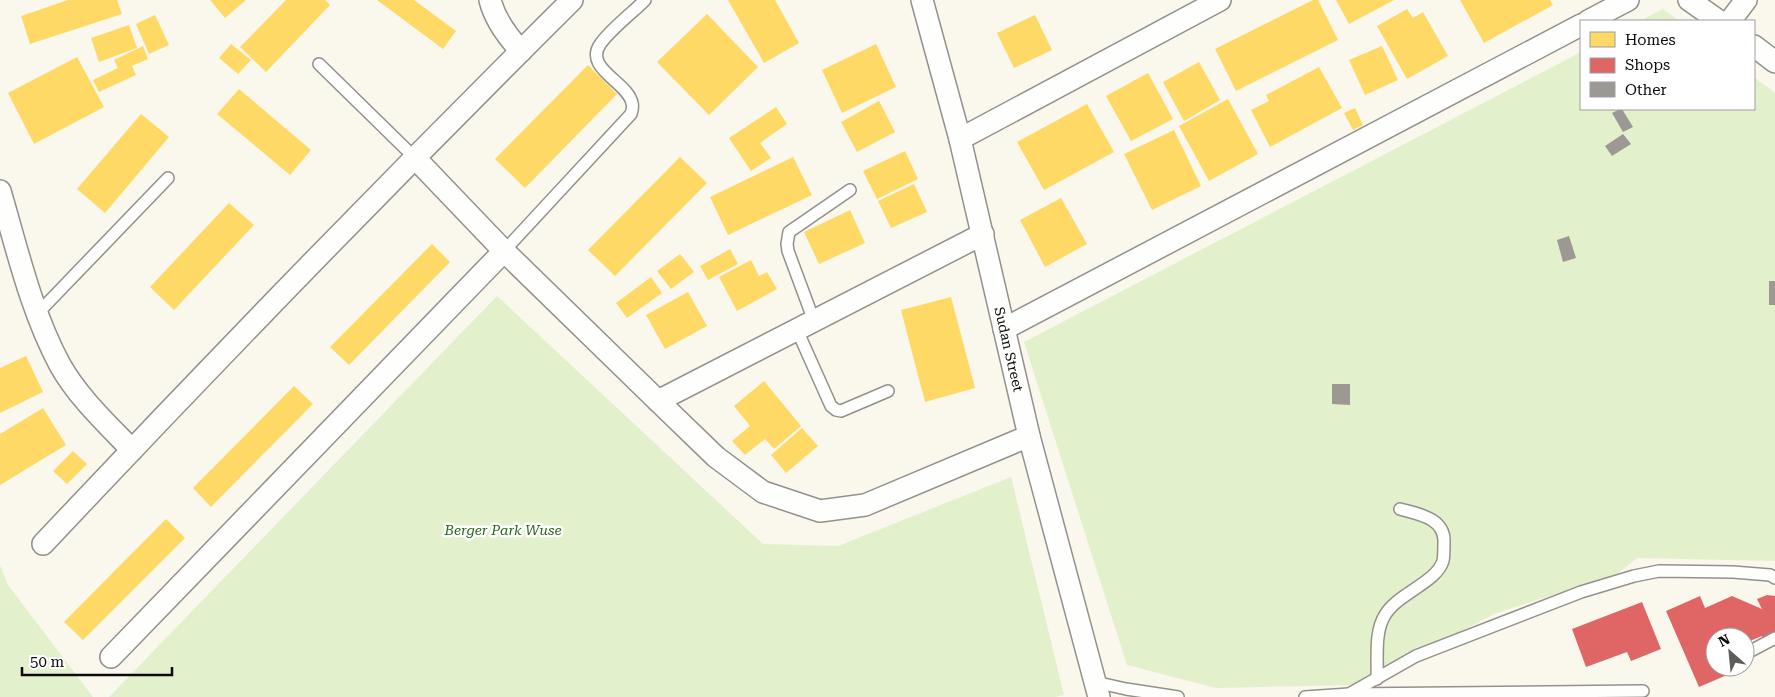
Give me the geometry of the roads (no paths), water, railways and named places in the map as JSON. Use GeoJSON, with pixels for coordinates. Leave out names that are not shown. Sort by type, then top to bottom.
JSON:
{"type":"FeatureCollection","features":[{"type":"Feature","properties":{"kind":"street"},"geometry":{"type":"LineString","coordinates":[[490,0],[505,33],[521,51]]}},
{"type":"Feature","properties":{"kind":"street"},"geometry":{"type":"LineString","coordinates":[[43,544],[415,158],[572,0]]}},
{"type":"Feature","properties":{"kind":"street","name":"Sudan Street"},"geometry":{"type":"LineString","coordinates":[[922,0],[960,139],[1030,436],[1097,690]]}},
{"type":"Feature","properties":{"kind":"street"},"geometry":{"type":"LineString","coordinates":[[960,139],[1220,0]]}},
{"type":"Feature","properties":{"kind":"street"},"geometry":{"type":"LineString","coordinates":[[1590,20],[1628,0]]}},
{"type":"Feature","properties":{"kind":"street"},"geometry":{"type":"LineString","coordinates":[[1689,0],[1718,20]]}},
{"type":"Feature","properties":{"kind":"street"},"geometry":{"type":"LineString","coordinates":[[1731,20],[1746,0]]}},
{"type":"Feature","properties":{"kind":"street"},"geometry":{"type":"LineString","coordinates":[[1004,329],[1580,26]]}},
{"type":"Feature","properties":{"kind":"street"},"geometry":{"type":"LineString","coordinates":[[1755,47],[1775,62]]}},
{"type":"Feature","properties":{"kind":"street"},"geometry":{"type":"LineString","coordinates":[[415,158],[504,251],[716,457],[763,492],[820,511],[865,505],[1030,436]]}},
{"type":"Feature","properties":{"kind":"street"},"geometry":{"type":"LineString","coordinates":[[0,191],[37,314],[61,366],[88,404],[132,450]]}},
{"type":"Feature","properties":{"kind":"street"},"geometry":{"type":"LineString","coordinates":[[658,401],[983,234]]}},
{"type":"Feature","properties":{"kind":"street"},"geometry":{"type":"LineString","coordinates":[[111,657],[504,251]]}},
{"type":"Feature","properties":{"kind":"lane"},"geometry":{"type":"LineString","coordinates":[[504,251],[631,114],[632,102],[626,92],[599,65],[596,55],[600,44],[645,0]]}},
{"type":"Feature","properties":{"kind":"lane"},"geometry":{"type":"LineString","coordinates":[[319,64],[415,158]]}},
{"type":"Feature","properties":{"kind":"lane"},"geometry":{"type":"LineString","coordinates":[[37,314],[168,178]]}},
{"type":"Feature","properties":{"kind":"lane"},"geometry":{"type":"LineString","coordinates":[[850,190],[789,232],[788,250],[805,326],[831,406],[841,411],[888,392]]}},
{"type":"Feature","properties":{"kind":"lane"},"geometry":{"type":"LineString","coordinates":[[1377,678],[1379,627],[1384,615],[1394,603],[1437,573],[1443,561],[1444,538],[1438,525],[1427,516],[1400,509]]}},
{"type":"Feature","properties":{"kind":"lane"},"geometry":{"type":"LineString","coordinates":[[1349,694],[1416,656],[1581,592],[1634,576],[1659,571],[1724,572],[1770,575],[1775,578]]}},
{"type":"Feature","properties":{"kind":"lane"},"geometry":{"type":"LineString","coordinates":[[1755,649],[1775,638]]}},
{"type":"Feature","properties":{"kind":"lane"},"geometry":{"type":"LineString","coordinates":[[1097,690],[1178,697]]}},
{"type":"Feature","properties":{"kind":"lane"},"geometry":{"type":"LineString","coordinates":[[1305,697],[1349,694],[1642,691]]}},
{"type":"Feature","properties":{"kind":"park label","name":"Berger Park Wuse"},"geometry":{"type":"Point","coordinates":[503,530]}}]}
